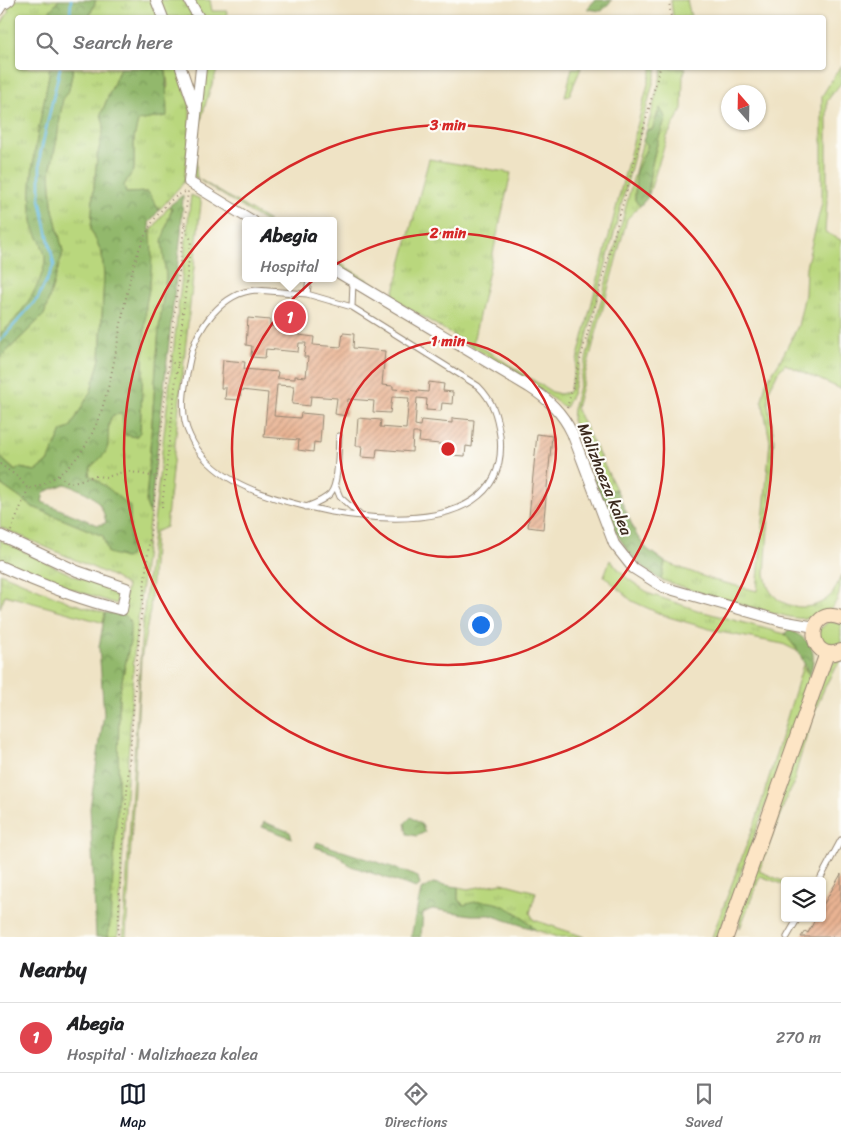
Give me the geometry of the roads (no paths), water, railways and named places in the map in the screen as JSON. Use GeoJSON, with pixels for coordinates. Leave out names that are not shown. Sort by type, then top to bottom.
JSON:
{"type":"FeatureCollection","features":[{"type":"Feature","properties":{"kind":"street"},"geometry":{"type":"LineString","coordinates":[[156,0],[162,15]]}},
{"type":"Feature","properties":{"kind":"street"},"geometry":{"type":"LineString","coordinates":[[189,0],[197,15]]}},
{"type":"Feature","properties":{"kind":"street"},"geometry":{"type":"LineString","coordinates":[[182,71],[192,75],[200,70]]}},
{"type":"Feature","properties":{"kind":"street"},"geometry":{"type":"LineString","coordinates":[[201,70],[189,182],[246,217]]}},
{"type":"Feature","properties":{"kind":"street"},"geometry":{"type":"LineString","coordinates":[[182,71],[196,113]]}},
{"type":"Feature","properties":{"kind":"street","name":"Malizhaeza kalea"},"geometry":{"type":"LineString","coordinates":[[337,272],[542,395],[564,418],[572,433],[610,537],[619,552],[633,568],[654,583],[674,592],[782,621],[815,627]]}},
{"type":"Feature","properties":{"kind":"street"},"geometry":{"type":"LineString","coordinates":[[0,566],[90,602],[122,610],[126,588],[77,571],[5,533]]}},
{"type":"Feature","properties":{"kind":"street"},"geometry":{"type":"LineString","coordinates":[[730,934],[834,652],[816,644],[813,636],[815,627],[825,617],[840,615]]}},
{"type":"Feature","properties":{"kind":"lane"},"geometry":{"type":"LineString","coordinates":[[0,12],[5,1]]}},
{"type":"Feature","properties":{"kind":"lane"},"geometry":{"type":"LineString","coordinates":[[307,294],[308,282]]}},
{"type":"Feature","properties":{"kind":"lane"},"geometry":{"type":"LineString","coordinates":[[352,307],[353,282]]}},
{"type":"Feature","properties":{"kind":"lane"},"geometry":{"type":"LineString","coordinates":[[247,291],[307,294],[352,307],[478,386],[489,396],[495,408],[501,446],[500,461],[486,488],[473,500],[450,511],[418,518],[363,517],[305,507],[260,494],[219,472],[198,450],[190,436],[183,407],[190,357],[196,337],[219,307],[235,295],[247,291]]}},
{"type":"Feature","properties":{"kind":"lane"},"geometry":{"type":"LineString","coordinates":[[305,507],[320,501],[331,493],[335,485],[339,436]]}},
{"type":"Feature","properties":{"kind":"lane"},"geometry":{"type":"LineString","coordinates":[[335,485],[340,497],[348,506],[363,517]]}},
{"type":"Feature","properties":{"kind":"lane"},"geometry":{"type":"LineString","coordinates":[[821,877],[841,840]]}},
{"type":"Feature","properties":{"kind":"lane"},"geometry":{"type":"LineString","coordinates":[[787,937],[796,922]]}},
{"type":"Feature","properties":{"kind":"waterway"},"geometry":{"type":"LineString","coordinates":[[70,15],[71,0]]}},
{"type":"Feature","properties":{"kind":"waterway"},"geometry":{"type":"LineString","coordinates":[[0,341],[38,298],[54,265],[40,199],[40,155],[60,70]]}},
{"type":"Feature","properties":{"kind":"place","name":"Abegia"},"geometry":{"type":"Point","coordinates":[290,317]}}]}
